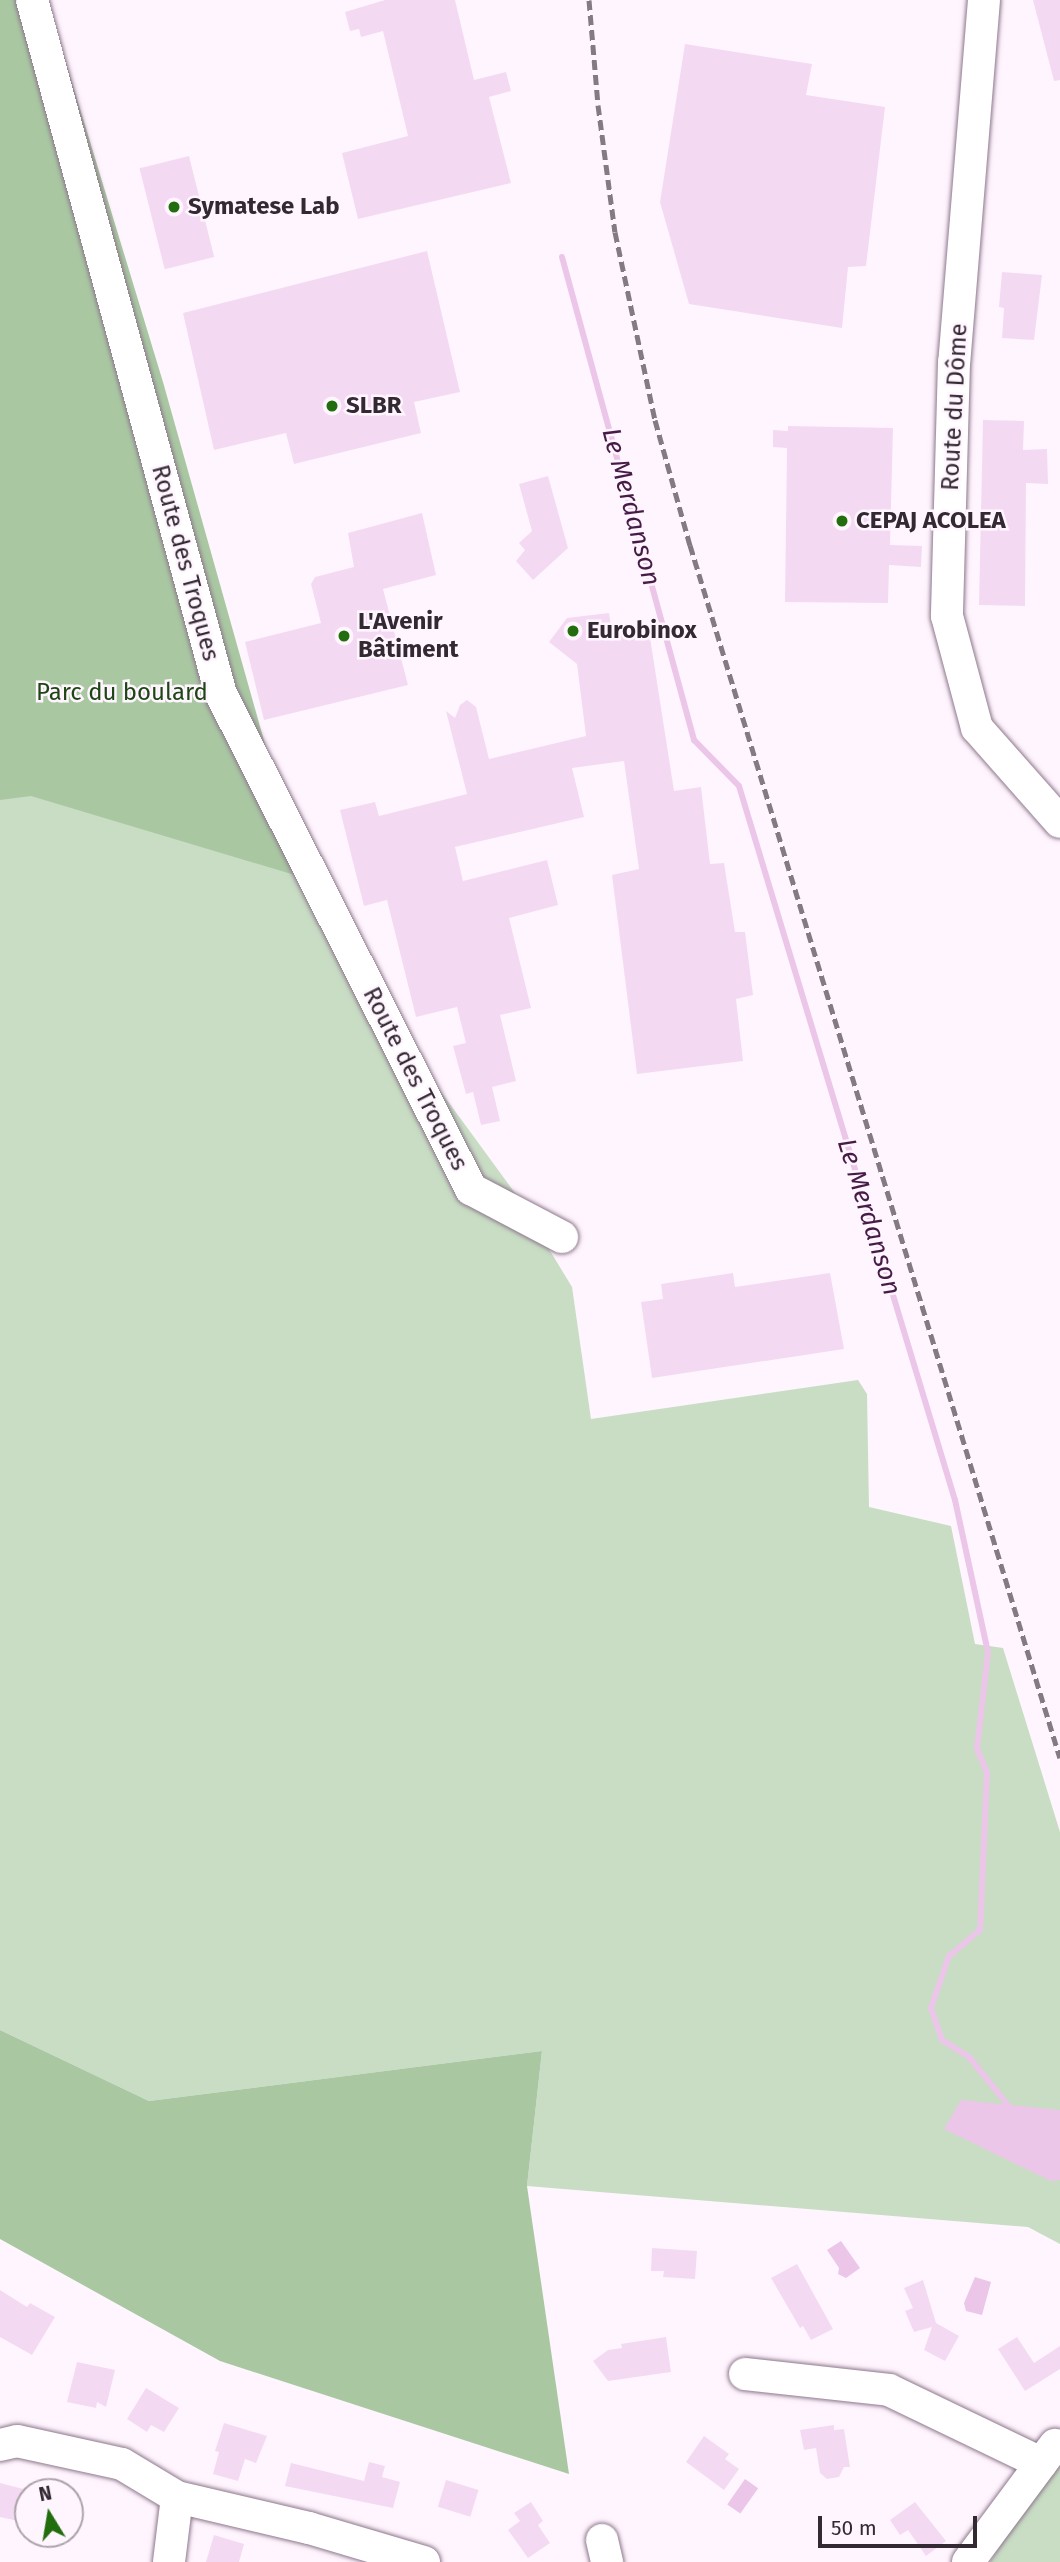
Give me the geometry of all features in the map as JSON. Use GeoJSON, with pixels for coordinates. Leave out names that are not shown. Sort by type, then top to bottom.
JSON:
{"type":"FeatureCollection","features":[{"type":"Feature","properties":{"kind":"street","name":"Route des Troques"},"geometry":{"type":"LineString","coordinates":[[32,0],[221,694],[471,1189],[562,1237]]}},
{"type":"Feature","properties":{"kind":"street","name":"Route du Dôme"},"geometry":{"type":"LineString","coordinates":[[984,0],[954,362],[947,616],[977,728],[1060,822]]}},
{"type":"Feature","properties":{"kind":"street"},"geometry":{"type":"LineString","coordinates":[[744,2374],[889,2389],[1048,2454],[968,2562]]}},
{"type":"Feature","properties":{"kind":"street"},"geometry":{"type":"LineString","coordinates":[[0,2445],[17,2441],[122,2464],[177,2497],[309,2528],[424,2562]]}},
{"type":"Feature","properties":{"kind":"street"},"geometry":{"type":"LineString","coordinates":[[169,2562],[177,2497]]}},
{"type":"Feature","properties":{"kind":"green space"},"geometry":{"type":"Polygon","coordinates":[[[0,0],[221,694],[341,955],[515,1193],[572,1287],[591,1419],[858,1380],[867,1394],[869,1507],[951,1526],[975,1644],[1003,1648],[1060,1832],[1060,2244],[1028,2227],[527,2186],[542,2051],[149,2101],[0,2030],[0,0]]]}},
{"type":"Feature","properties":{"kind":"green space","name":"Parc du boulard"},"geometry":{"type":"Polygon","coordinates":[[[0,0],[47,0],[163,382],[292,840],[308,879],[31,796],[0,800],[0,0]]]}},
{"type":"Feature","properties":{"kind":"green space"},"geometry":{"type":"Polygon","coordinates":[[[0,2030],[149,2101],[542,2051],[527,2186],[569,2474],[220,2361],[0,2239],[0,2030]]]}},
{"type":"Feature","properties":{"kind":"green space"},"geometry":{"type":"Polygon","coordinates":[[[1060,2447],[1060,2562],[990,2562],[1060,2447]]]}},
{"type":"Feature","properties":{"kind":"shaded area"},"geometry":{"type":"Polygon","coordinates":[[[961,2100],[1060,2110],[1060,2180],[1051,2181],[944,2129],[961,2100]]]}},
{"type":"Feature","properties":{"kind":"shaded area"},"geometry":{"type":"Polygon","coordinates":[[[841,2241],[860,2268],[846,2278],[838,2274],[839,2268],[827,2250],[841,2241]]]}},
{"type":"Feature","properties":{"kind":"shaded area"},"geometry":{"type":"Polygon","coordinates":[[[975,2277],[991,2282],[982,2315],[966,2311],[964,2303],[975,2277]]]}},
{"type":"Feature","properties":{"kind":"shaded area"},"geometry":{"type":"Polygon","coordinates":[[[745,2479],[758,2488],[740,2514],[727,2504],[745,2479]]]}},
{"type":"Feature","properties":{"kind":"building"},"geometry":{"type":"Polygon","coordinates":[[[385,0],[455,0],[474,80],[506,72],[511,91],[489,97],[511,183],[358,219],[342,153],[408,136],[383,31],[361,37],[359,29],[350,31],[345,12],[385,0]]]}},
{"type":"Feature","properties":{"kind":"building"},"geometry":{"type":"Polygon","coordinates":[[[1033,0],[1060,0],[1060,80],[1054,81],[1033,0]]]}},
{"type":"Feature","properties":{"kind":"building"},"geometry":{"type":"Polygon","coordinates":[[[685,44],[812,64],[806,95],[885,107],[866,266],[848,267],[842,328],[689,304],[660,202],[685,44]]]}},
{"type":"Feature","properties":{"kind":"building"},"geometry":{"type":"Polygon","coordinates":[[[189,156],[214,257],[165,269],[140,168],[189,156]]]}},
{"type":"Feature","properties":{"kind":"building"},"geometry":{"type":"Polygon","coordinates":[[[427,251],[460,392],[414,402],[421,433],[294,464],[286,433],[214,450],[183,313],[427,251]]]}},
{"type":"Feature","properties":{"kind":"building"},"geometry":{"type":"Polygon","coordinates":[[[1002,272],[1042,275],[1034,340],[1002,338],[1004,308],[999,307],[1002,272]]]}},
{"type":"Feature","properties":{"kind":"building"},"geometry":{"type":"Polygon","coordinates":[[[983,420],[1024,421],[1023,450],[1047,449],[1048,484],[1026,483],[1025,606],[979,605],[983,420]]]}},
{"type":"Feature","properties":{"kind":"building"},"geometry":{"type":"Polygon","coordinates":[[[788,426],[893,428],[890,545],[922,546],[921,567],[889,565],[888,603],[785,602],[787,448],[773,447],[773,430],[788,431],[788,426]]]}},
{"type":"Feature","properties":{"kind":"building"},"geometry":{"type":"Polygon","coordinates":[[[548,476],[568,548],[533,580],[516,561],[525,550],[519,543],[532,531],[519,484],[548,476]]]}},
{"type":"Feature","properties":{"kind":"building"},"geometry":{"type":"Polygon","coordinates":[[[422,513],[436,575],[383,589],[408,685],[264,720],[245,642],[321,623],[311,584],[315,577],[354,567],[348,533],[422,513]]]}},
{"type":"Feature","properties":{"kind":"building"},"geometry":{"type":"Polygon","coordinates":[[[609,613],[612,633],[649,631],[674,791],[701,787],[710,864],[724,863],[735,932],[745,932],[753,995],[736,999],[743,1061],[637,1074],[612,875],[639,869],[624,761],[572,768],[584,817],[455,847],[463,881],[547,860],[558,905],[509,918],[531,1008],[500,1015],[516,1081],[492,1087],[500,1121],[481,1125],[473,1092],[466,1094],[453,1046],[466,1043],[457,1007],[416,1017],[387,900],[364,906],[340,810],[375,802],[379,816],[467,794],[446,711],[455,718],[460,705],[467,700],[476,707],[489,759],[586,736],[577,664],[549,642],[567,618],[609,613]]]}},
{"type":"Feature","properties":{"kind":"building"},"geometry":{"type":"Polygon","coordinates":[[[733,1273],[735,1287],[830,1273],[844,1349],[652,1378],[641,1302],[663,1299],[661,1284],[733,1273]]]}},
{"type":"Feature","properties":{"kind":"building"},"geometry":{"type":"Polygon","coordinates":[[[652,2248],[697,2251],[695,2279],[663,2277],[664,2271],[651,2271],[652,2248]]]}},
{"type":"Feature","properties":{"kind":"building"},"geometry":{"type":"Polygon","coordinates":[[[797,2264],[833,2329],[811,2340],[803,2326],[800,2328],[771,2278],[797,2264]]]}},
{"type":"Feature","properties":{"kind":"building"},"geometry":{"type":"Polygon","coordinates":[[[923,2280],[936,2323],[959,2336],[945,2361],[924,2350],[932,2327],[914,2332],[905,2311],[913,2308],[904,2288],[923,2280]]]}},
{"type":"Feature","properties":{"kind":"building"},"geometry":{"type":"Polygon","coordinates":[[[0,2290],[27,2307],[30,2303],[55,2317],[32,2355],[0,2337],[0,2290]]]}},
{"type":"Feature","properties":{"kind":"building"},"geometry":{"type":"Polygon","coordinates":[[[666,2337],[671,2372],[608,2381],[593,2361],[608,2350],[622,2348],[621,2344],[666,2337]]]}},
{"type":"Feature","properties":{"kind":"building"},"geometry":{"type":"Polygon","coordinates":[[[1017,2337],[1034,2363],[1060,2346],[1060,2369],[1025,2391],[998,2349],[1017,2337]]]}},
{"type":"Feature","properties":{"kind":"building"},"geometry":{"type":"Polygon","coordinates":[[[77,2362],[115,2370],[106,2407],[97,2402],[96,2408],[67,2402],[77,2362]]]}},
{"type":"Feature","properties":{"kind":"building"},"geometry":{"type":"Polygon","coordinates":[[[146,2388],[179,2408],[164,2432],[151,2425],[147,2432],[127,2419],[146,2388]]]}},
{"type":"Feature","properties":{"kind":"building"},"geometry":{"type":"Polygon","coordinates":[[[224,2423],[267,2436],[256,2463],[245,2459],[238,2481],[213,2474],[219,2452],[215,2451],[224,2423]]]}},
{"type":"Feature","properties":{"kind":"building"},"geometry":{"type":"Polygon","coordinates":[[[834,2425],[834,2430],[844,2429],[850,2467],[844,2467],[839,2477],[827,2479],[820,2473],[816,2448],[804,2450],[800,2430],[834,2425]]]}},
{"type":"Feature","properties":{"kind":"building"},"geometry":{"type":"Polygon","coordinates":[[[704,2436],[729,2454],[725,2459],[739,2469],[724,2490],[686,2462],[704,2436]]]}},
{"type":"Feature","properties":{"kind":"building"},"geometry":{"type":"Polygon","coordinates":[[[369,2462],[385,2466],[382,2477],[400,2482],[393,2508],[285,2486],[291,2463],[364,2481],[369,2462]]]}},
{"type":"Feature","properties":{"kind":"building"},"geometry":{"type":"Polygon","coordinates":[[[446,2480],[479,2490],[470,2517],[438,2507],[446,2480]]]}},
{"type":"Feature","properties":{"kind":"building"},"geometry":{"type":"Polygon","coordinates":[[[0,2483],[14,2487],[14,2520],[0,2517],[0,2483]]]}},
{"type":"Feature","properties":{"kind":"building"},"geometry":{"type":"Polygon","coordinates":[[[531,2502],[543,2521],[538,2525],[550,2543],[528,2558],[508,2530],[520,2521],[514,2513],[531,2502]]]}},
{"type":"Feature","properties":{"kind":"building"},"geometry":{"type":"Polygon","coordinates":[[[915,2502],[946,2541],[926,2556],[908,2530],[900,2535],[890,2520],[915,2502]]]}},
{"type":"Feature","properties":{"kind":"building"},"geometry":{"type":"Polygon","coordinates":[[[214,2535],[244,2544],[239,2562],[206,2562],[214,2535]]]}},
{"type":"Feature","properties":{"kind":"waterway","name":"Le Merdanson"},"geometry":{"type":"LineString","coordinates":[[562,257],[694,740],[739,786],[955,1500],[988,1652],[977,1749],[987,1772],[980,1930],[949,1956],[931,2008],[942,2040],[969,2057],[1008,2105]]}},
{"type":"Feature","properties":{"kind":"railway"},"geometry":{"type":"LineString","coordinates":[[589,0],[598,105],[615,232],[655,420],[690,545],[1060,1758]]}},
{"type":"Feature","properties":{"kind":"place","name":"Symatese Lab"},"geometry":{"type":"Point","coordinates":[174,207]}},
{"type":"Feature","properties":{"kind":"place","name":"SLBR"},"geometry":{"type":"Point","coordinates":[332,406]}},
{"type":"Feature","properties":{"kind":"place","name":"CEPAJ ACOLEA"},"geometry":{"type":"Point","coordinates":[842,521]}},
{"type":"Feature","properties":{"kind":"place","name":"Eurobinox"},"geometry":{"type":"Point","coordinates":[573,631]}},
{"type":"Feature","properties":{"kind":"place","name":"L'Avenir Bâtiment"},"geometry":{"type":"Point","coordinates":[344,636]}}]}
